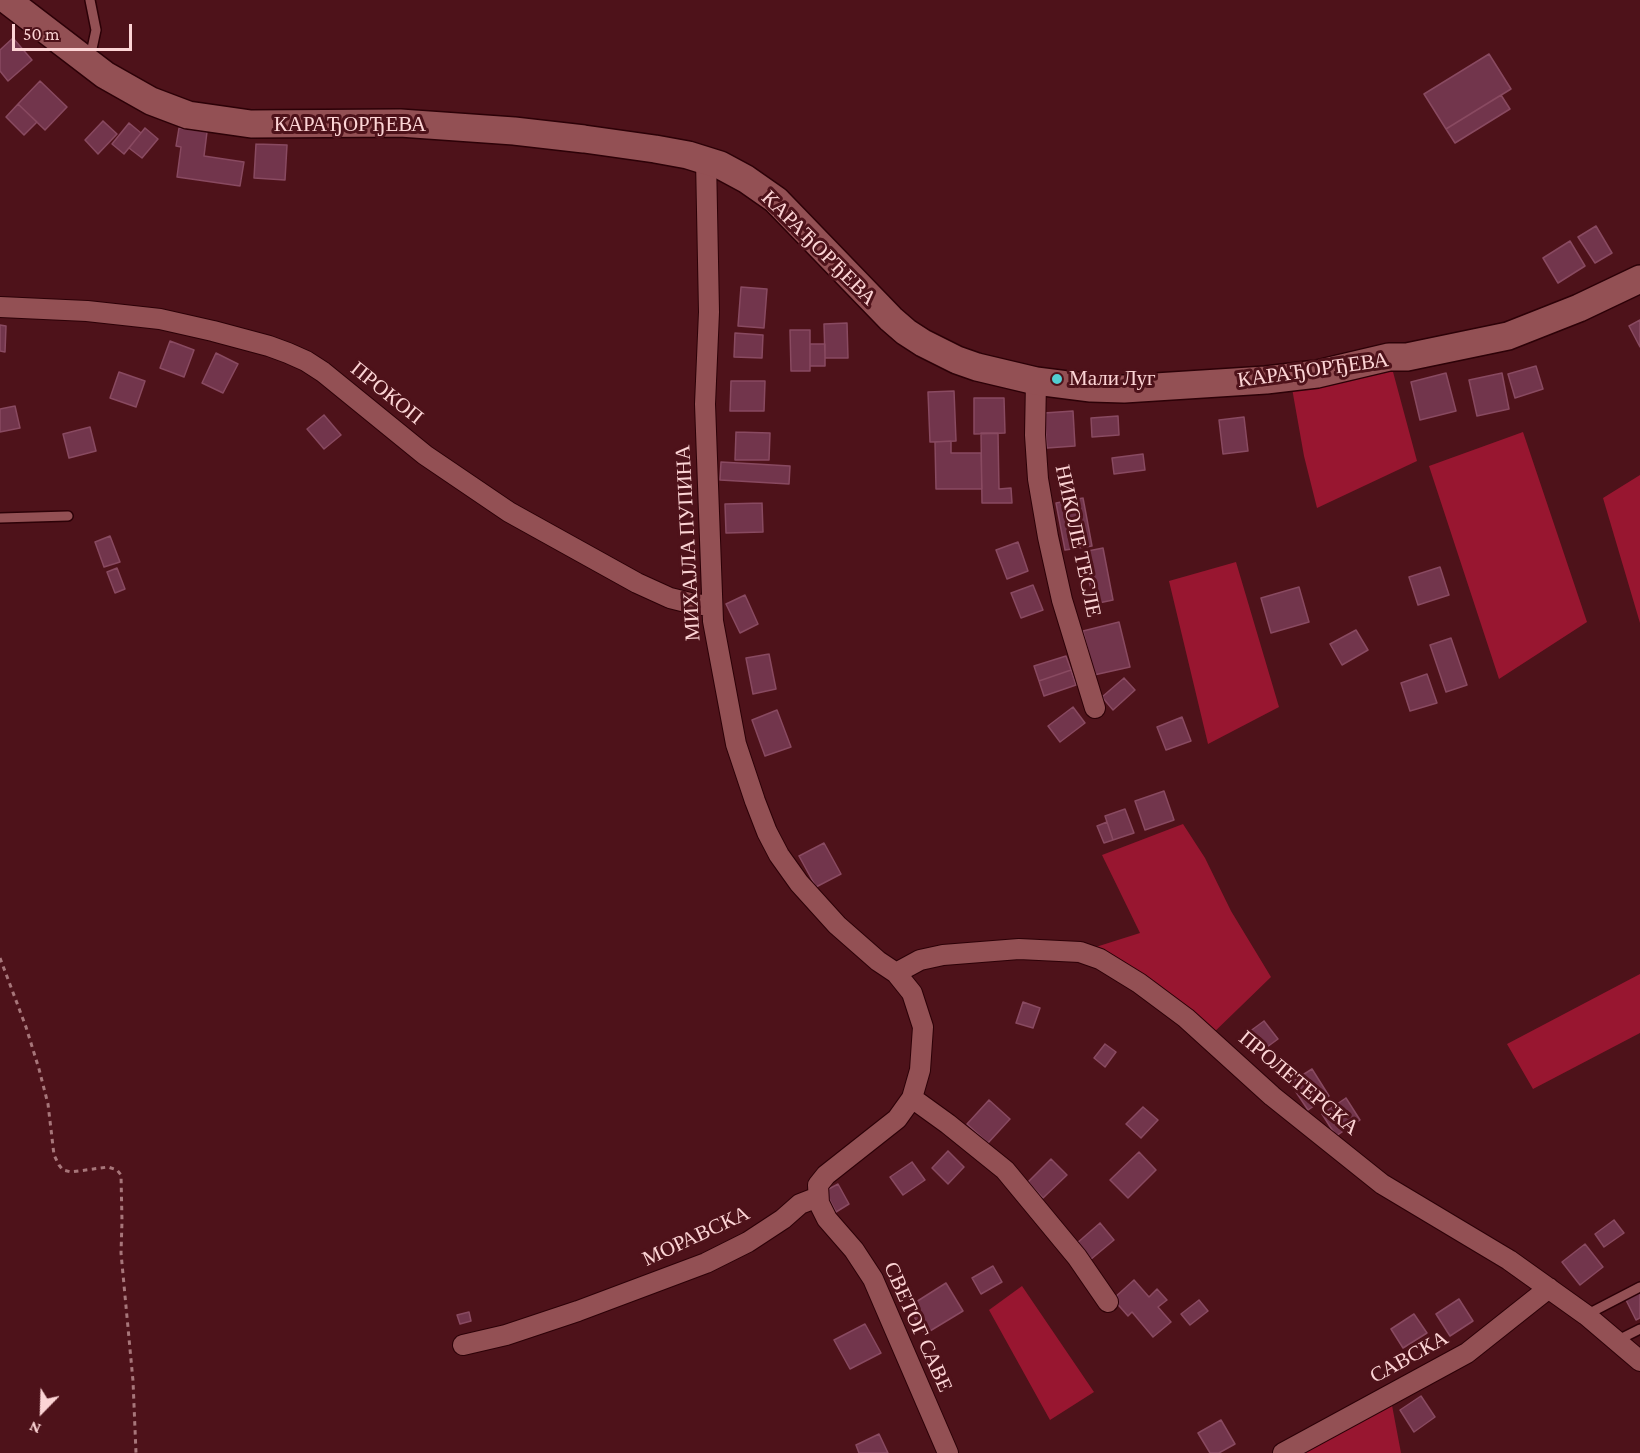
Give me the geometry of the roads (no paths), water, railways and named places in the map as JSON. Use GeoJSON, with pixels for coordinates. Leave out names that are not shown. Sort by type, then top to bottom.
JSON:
{"type":"FeatureCollection","features":[{"type":"Feature","properties":{"kind":"street","name":"КАРАЂОРЂЕВА"},"geometry":{"type":"LineString","coordinates":[[7,0],[88,63],[131,91],[167,108],[204,118],[261,124],[366,122],[456,126],[584,139],[706,159],[746,179],[776,200],[906,332],[957,360],[1036,381],[1091,388],[1124,389],[1266,380],[1317,374],[1389,357],[1416,355],[1508,336],[1579,308],[1640,279]]}},
{"type":"Feature","properties":{"kind":"street","name":"МИХАЈЛА ПУПИНА"},"geometry":{"type":"LineString","coordinates":[[706,159],[709,312],[705,404],[712,606],[736,744],[767,832],[779,855],[799,883],[837,926],[878,961],[896,973]]}},
{"type":"Feature","properties":{"kind":"street","name":"ПРОКОП"},"geometry":{"type":"LineString","coordinates":[[0,307],[87,310],[160,319],[213,331],[288,353],[323,372],[426,456],[509,512],[637,583],[670,598],[712,606]]}},
{"type":"Feature","properties":{"kind":"street","name":"НИКОЛЕ ТЕСЛЕ"},"geometry":{"type":"LineString","coordinates":[[1036,381],[1035,435],[1038,479],[1048,537],[1062,600],[1095,708]]}},
{"type":"Feature","properties":{"kind":"street","name":"ПРОЛЕТЕРСКА"},"geometry":{"type":"LineString","coordinates":[[896,973],[920,960],[943,955],[1008,950],[1080,952],[1100,959],[1139,983],[1186,1018],[1272,1096],[1382,1184],[1475,1238],[1549,1288],[1618,1340],[1640,1361]]}},
{"type":"Feature","properties":{"kind":"street"},"geometry":{"type":"LineString","coordinates":[[818,1197],[818,1185],[834,1168],[897,1119],[912,1098],[920,1070],[923,1027],[912,993],[896,973]]}},
{"type":"Feature","properties":{"kind":"street"},"geometry":{"type":"LineString","coordinates":[[912,1098],[1005,1170],[1077,1257],[1108,1302]]}},
{"type":"Feature","properties":{"kind":"street","name":"МОРАВСКА"},"geometry":{"type":"LineString","coordinates":[[463,1345],[506,1335],[578,1311],[706,1263],[748,1242],[783,1219],[800,1204],[818,1197]]}},
{"type":"Feature","properties":{"kind":"street","name":"СВЕТОГ САВЕ"},"geometry":{"type":"LineString","coordinates":[[818,1197],[820,1209],[854,1250],[873,1279],[948,1453]]}},
{"type":"Feature","properties":{"kind":"street","name":"САВСКА"},"geometry":{"type":"LineString","coordinates":[[1283,1453],[1467,1353],[1549,1288]]}},
{"type":"Feature","properties":{"kind":"lane"},"geometry":{"type":"LineString","coordinates":[[88,63],[96,30],[90,0]]}},
{"type":"Feature","properties":{"kind":"lane"},"geometry":{"type":"LineString","coordinates":[[0,518],[68,516]]}},
{"type":"Feature","properties":{"kind":"lane"},"geometry":{"type":"LineString","coordinates":[[1586,1315],[1640,1287]]}},
{"type":"Feature","properties":{"kind":"lane"},"geometry":{"type":"LineString","coordinates":[[1618,1340],[1640,1329]]}},
{"type":"Feature","properties":{"kind":"place","name":"Мали Луг"},"geometry":{"type":"Point","coordinates":[1057,379]}}]}
